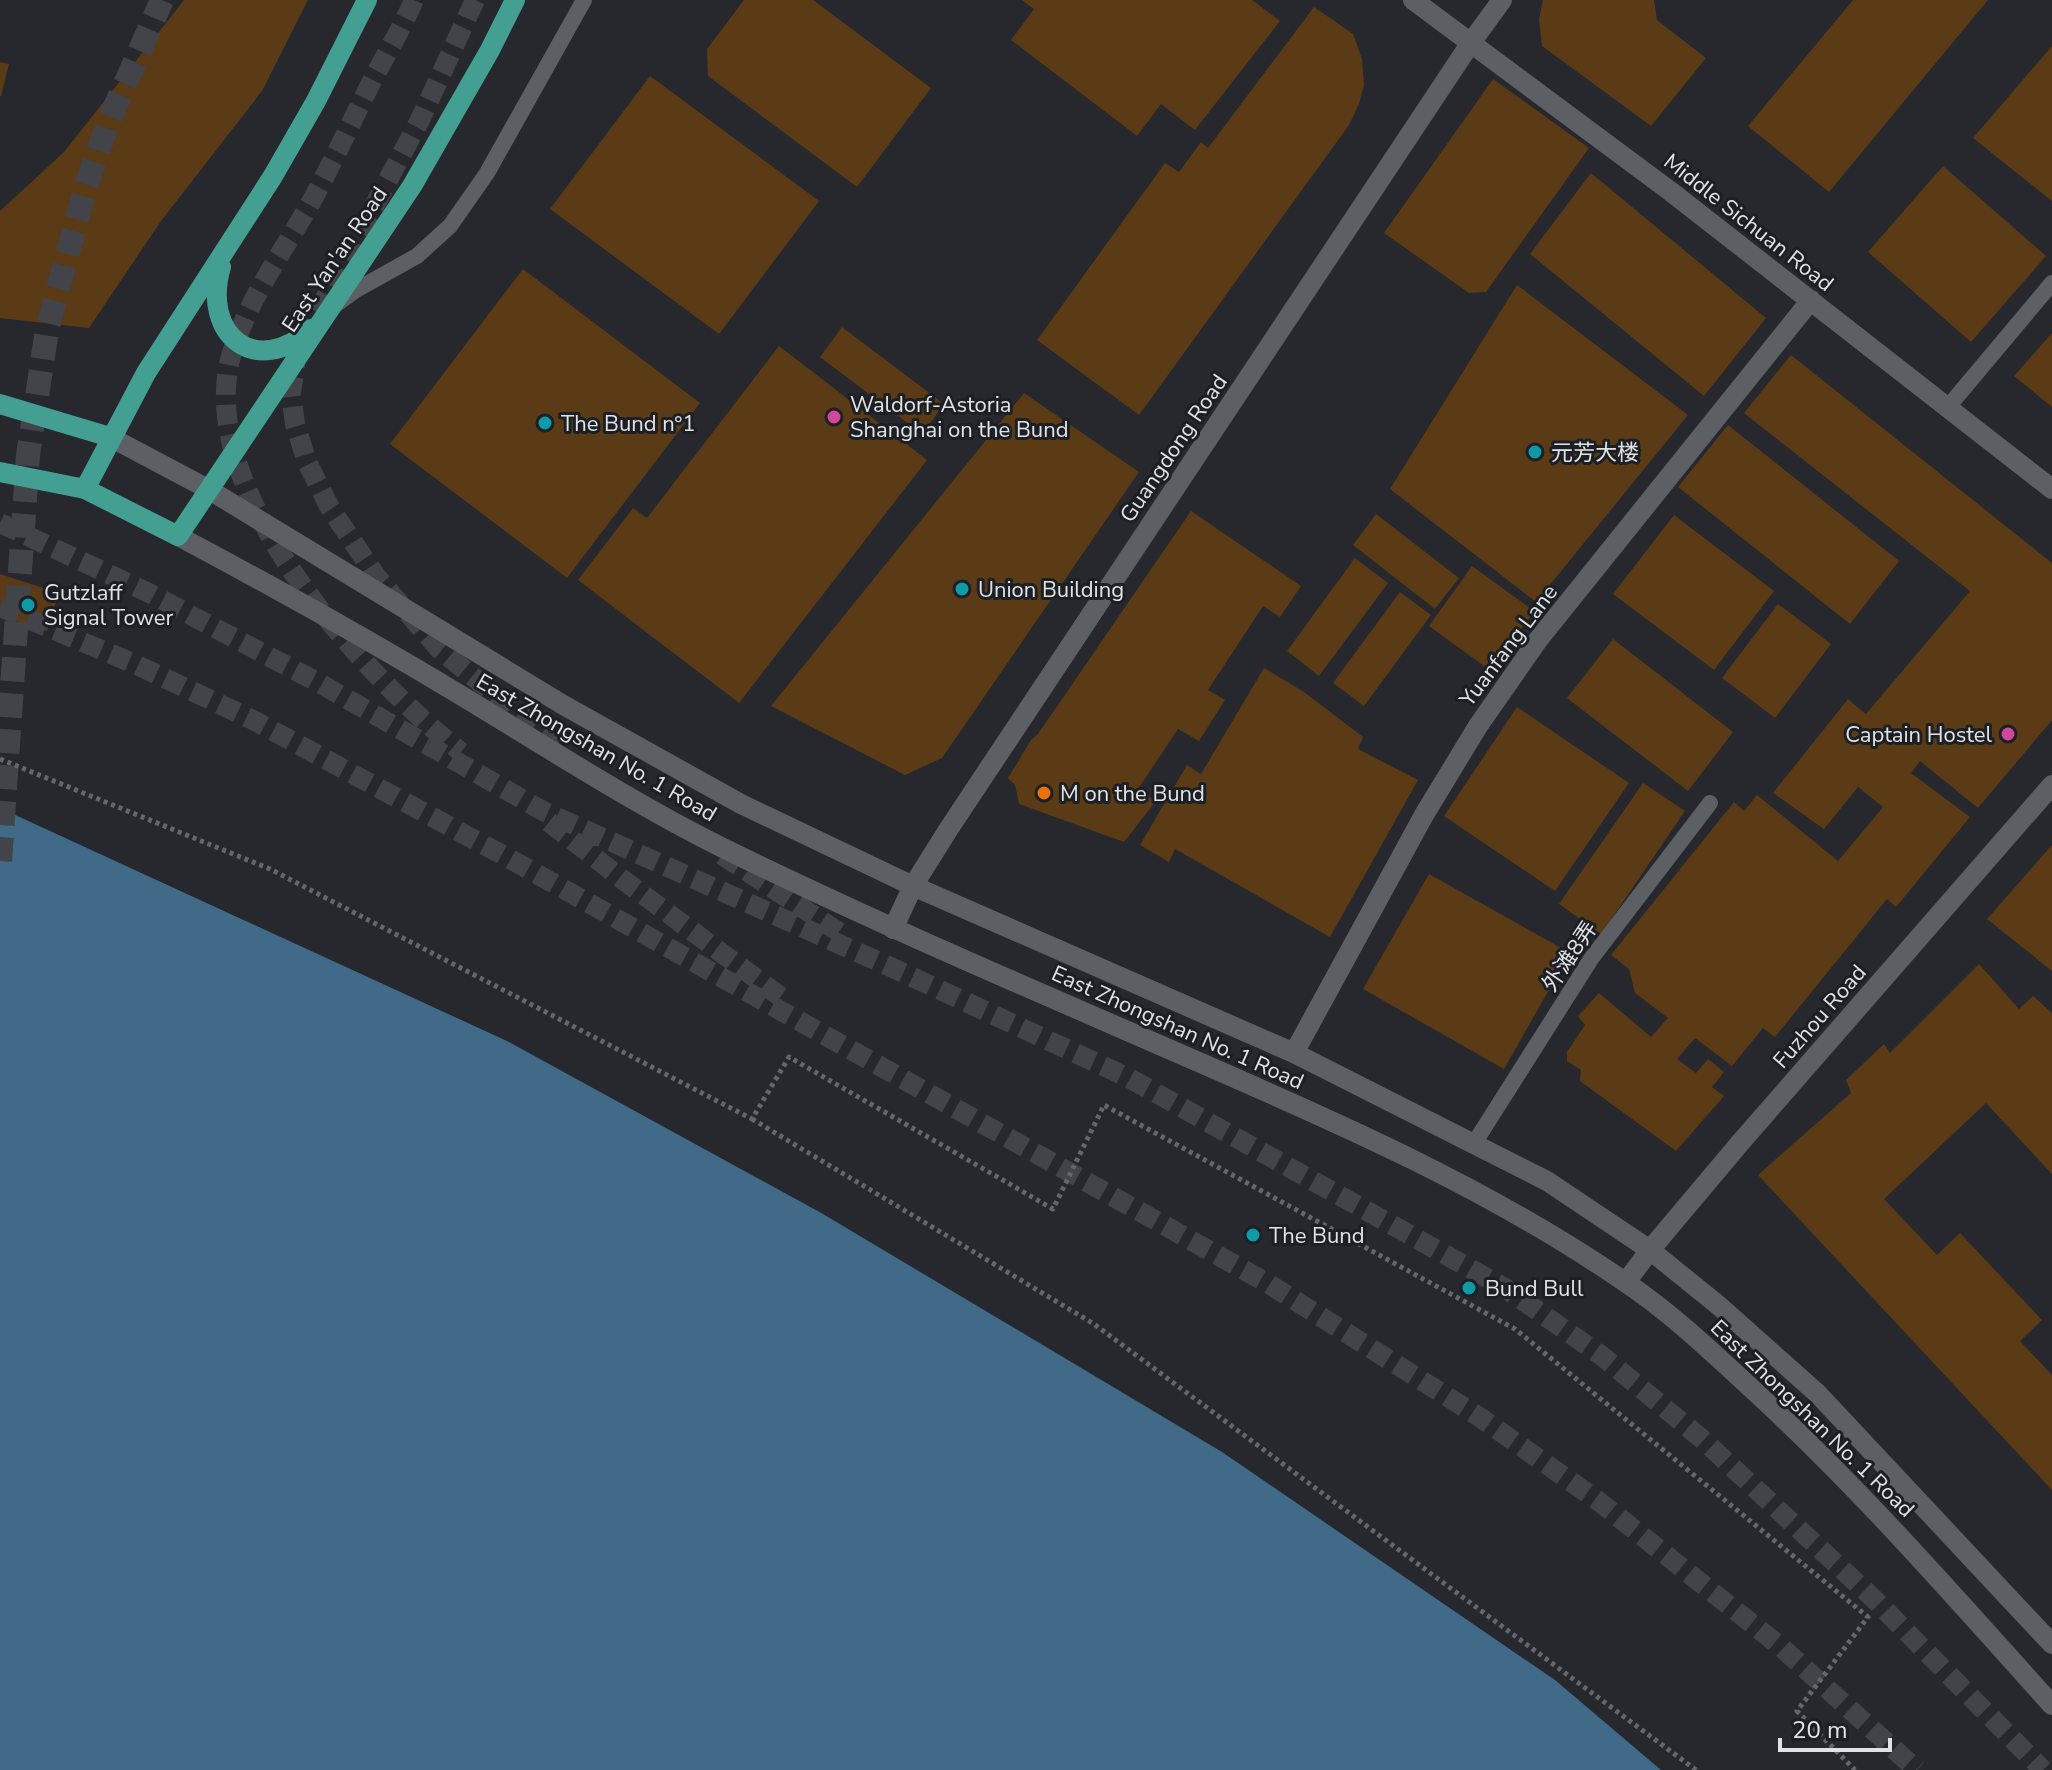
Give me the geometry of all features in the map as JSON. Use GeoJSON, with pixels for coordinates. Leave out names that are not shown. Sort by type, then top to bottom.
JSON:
{"type":"FeatureCollection","features":[{"type":"Feature","properties":{"kind":"main road"},"geometry":{"type":"LineString","coordinates":[[85,489],[146,373],[225,252],[316,101],[367,0]]}},
{"type":"Feature","properties":{"kind":"main road","name":"East Yan'an Road"},"geometry":{"type":"LineString","coordinates":[[178,536],[412,186],[515,0]]}},
{"type":"Feature","properties":{"kind":"main road","name":"Middle Sichuan Road"},"geometry":{"type":"LineString","coordinates":[[1413,0],[1670,191],[2052,489]]}},
{"type":"Feature","properties":{"kind":"main road","name":"Guangdong Road"},"geometry":{"type":"LineString","coordinates":[[893,929],[913,886],[1502,0]]}},
{"type":"Feature","properties":{"kind":"main road"},"geometry":{"type":"LineString","coordinates":[[225,252],[215,286],[216,305],[219,321],[242,344],[255,350],[290,344],[308,332],[328,311]]}},
{"type":"Feature","properties":{"kind":"main road","name":"Yuanfang Lane"},"geometry":{"type":"LineString","coordinates":[[1294,1053],[1424,815],[1478,726],[1538,640],[1811,300]]}},
{"type":"Feature","properties":{"kind":"main road"},"geometry":{"type":"LineString","coordinates":[[0,404],[110,437]]}},
{"type":"Feature","properties":{"kind":"main road","name":"East Zhongshan No. 1 Road"},"geometry":{"type":"LineString","coordinates":[[110,437],[208,489],[659,760],[741,804],[913,886],[1294,1053],[1547,1181],[1650,1250],[1718,1305],[1818,1394],[2052,1644]]}},
{"type":"Feature","properties":{"kind":"main road"},"geometry":{"type":"LineString","coordinates":[[0,472],[85,489],[178,536]]}},
{"type":"Feature","properties":{"kind":"main road","name":"East Zhongshan No. 1 Road"},"geometry":{"type":"LineString","coordinates":[[178,536],[301,602],[594,777],[715,843],[893,929],[1258,1088],[1468,1186],[1562,1241],[1626,1282],[1691,1333],[1789,1423],[1892,1529],[2052,1705]]}},
{"type":"Feature","properties":{"kind":"main road","name":"Fuzhou Road"},"geometry":{"type":"LineString","coordinates":[[1626,1282],[1650,1250],[2052,785]]}},
{"type":"Feature","properties":{"kind":"lane"},"geometry":{"type":"LineString","coordinates":[[328,311],[356,290],[417,256],[450,226],[487,173],[584,0]]}},
{"type":"Feature","properties":{"kind":"lane"},"geometry":{"type":"LineString","coordinates":[[1948,407],[2052,283]]}},
{"type":"Feature","properties":{"kind":"lane","name":"外滩8弄"},"geometry":{"type":"LineString","coordinates":[[1475,1142],[1591,959],[1710,803]]}},
{"type":"Feature","properties":{"kind":"path"},"geometry":{"type":"LineString","coordinates":[[0,759],[270,869],[752,1119],[1094,1324],[1696,1770]]}},
{"type":"Feature","properties":{"kind":"path"},"geometry":{"type":"LineString","coordinates":[[752,1119],[789,1057],[1053,1209],[1104,1105],[1515,1329],[1868,1617],[1797,1711],[1855,1770]]}},
{"type":"Feature","properties":{"kind":"water"},"geometry":{"type":"Polygon","coordinates":[[[0,808],[507,1041],[823,1214],[1222,1452],[1555,1680],[1661,1770],[0,1770],[0,808]]]}},
{"type":"Feature","properties":{"kind":"building"},"geometry":{"type":"Polygon","coordinates":[[[184,0],[308,0],[262,91],[161,221],[89,328],[0,318],[0,211],[64,152],[184,0]]]}},
{"type":"Feature","properties":{"kind":"building"},"geometry":{"type":"Polygon","coordinates":[[[744,0],[813,0],[931,88],[857,187],[708,76],[707,49],[744,0]]]}},
{"type":"Feature","properties":{"kind":"building"},"geometry":{"type":"Polygon","coordinates":[[[1022,0],[1252,0],[1280,21],[1195,130],[1161,104],[1137,136],[1011,40],[1034,9],[1022,0]]]}},
{"type":"Feature","properties":{"kind":"building"},"geometry":{"type":"Polygon","coordinates":[[[1543,0],[1654,0],[1657,20],[1706,58],[1651,126],[1542,46],[1539,19],[1543,0]]]}},
{"type":"Feature","properties":{"kind":"building"},"geometry":{"type":"Polygon","coordinates":[[[1853,0],[1988,0],[1829,192],[1748,126],[1853,0]]]}},
{"type":"Feature","properties":{"kind":"building"},"geometry":{"type":"Polygon","coordinates":[[[1314,7],[1353,34],[1362,59],[1364,85],[1359,104],[1349,125],[1139,415],[1037,340],[1165,163],[1179,172],[1201,142],[1208,148],[1314,7]]]}},
{"type":"Feature","properties":{"kind":"building"},"geometry":{"type":"Polygon","coordinates":[[[2052,46],[2052,201],[1973,138],[2052,46]]]}},
{"type":"Feature","properties":{"kind":"building"},"geometry":{"type":"Polygon","coordinates":[[[0,62],[9,64],[1,96],[0,96],[0,62]]]}},
{"type":"Feature","properties":{"kind":"building"},"geometry":{"type":"Polygon","coordinates":[[[650,76],[819,201],[719,334],[550,209],[650,76]]]}},
{"type":"Feature","properties":{"kind":"building"},"geometry":{"type":"Polygon","coordinates":[[[1493,79],[1589,148],[1486,292],[1469,293],[1384,233],[1493,79]]]}},
{"type":"Feature","properties":{"kind":"building"},"geometry":{"type":"Polygon","coordinates":[[[1943,166],[2046,256],[1971,342],[1868,252],[1943,166]]]}},
{"type":"Feature","properties":{"kind":"building"},"geometry":{"type":"Polygon","coordinates":[[[1591,173],[1766,318],[1704,396],[1530,254],[1591,173]]]}},
{"type":"Feature","properties":{"kind":"building","name":"The Bund n°1"},"geometry":{"type":"Polygon","coordinates":[[[523,269],[700,403],[567,578],[390,444],[523,269]]]}},
{"type":"Feature","properties":{"kind":"building","name":"元芳大楼"},"geometry":{"type":"Polygon","coordinates":[[[1517,285],[1688,415],[1536,602],[1390,489],[1517,285]]]}},
{"type":"Feature","properties":{"kind":"building"},"geometry":{"type":"Polygon","coordinates":[[[842,327],[944,404],[922,434],[820,357],[842,327]]]}},
{"type":"Feature","properties":{"kind":"building"},"geometry":{"type":"Polygon","coordinates":[[[2052,333],[2052,407],[2014,376],[2052,333]]]}},
{"type":"Feature","properties":{"kind":"building","name":"Waldorf-Astoria Shanghai on the Bund"},"geometry":{"type":"Polygon","coordinates":[[[779,346],[927,460],[739,703],[578,580],[633,508],[647,518],[779,346]]]}},
{"type":"Feature","properties":{"kind":"building"},"geometry":{"type":"Polygon","coordinates":[[[1791,355],[2052,563],[2052,720],[1978,808],[1920,761],[1911,773],[1970,817],[1896,907],[1887,899],[1775,1037],[1763,1028],[1732,1066],[1695,1038],[1677,1059],[1696,1073],[1708,1059],[1724,1072],[1712,1087],[1724,1096],[1676,1151],[1580,1081],[1581,1070],[1567,1061],[1567,1052],[1585,1025],[1578,1016],[1599,993],[1651,1037],[1668,1018],[1635,993],[1629,969],[1611,955],[1734,802],[1744,811],[1757,795],[1838,861],[1883,807],[1858,787],[1824,829],[1773,793],[1848,699],[1875,722],[1866,714],[1970,591],[1744,413],[1791,355]]]}},
{"type":"Feature","properties":{"kind":"building","name":"Union Building"},"geometry":{"type":"Polygon","coordinates":[[[1024,393],[1139,472],[942,758],[905,775],[771,706],[1024,393]]]}},
{"type":"Feature","properties":{"kind":"building"},"geometry":{"type":"Polygon","coordinates":[[[1728,425],[1899,561],[1850,624],[1678,487],[1728,425]]]}},
{"type":"Feature","properties":{"kind":"building"},"geometry":{"type":"Polygon","coordinates":[[[1191,511],[1301,586],[1280,617],[1263,606],[1208,690],[1225,700],[1199,741],[1178,729],[1138,789],[1156,801],[1124,842],[1019,804],[1015,785],[1008,778],[1031,740],[1191,511]]]}},
{"type":"Feature","properties":{"kind":"building"},"geometry":{"type":"Polygon","coordinates":[[[1376,514],[1459,578],[1435,609],[1353,545],[1376,514]]]}},
{"type":"Feature","properties":{"kind":"building"},"geometry":{"type":"Polygon","coordinates":[[[1674,515],[1774,591],[1714,670],[1613,594],[1674,515]]]}},
{"type":"Feature","properties":{"kind":"building"},"geometry":{"type":"Polygon","coordinates":[[[1355,558],[1388,583],[1319,676],[1287,651],[1355,558]]]}},
{"type":"Feature","properties":{"kind":"building"},"geometry":{"type":"Polygon","coordinates":[[[1472,566],[1534,611],[1491,671],[1429,626],[1472,566]]]}},
{"type":"Feature","properties":{"kind":"building","name":"Gutzlaff Signal Tower"},"geometry":{"type":"Polygon","coordinates":[[[0,574],[59,593],[47,631],[0,616],[0,574]]]}},
{"type":"Feature","properties":{"kind":"building"},"geometry":{"type":"Polygon","coordinates":[[[1400,592],[1431,615],[1364,706],[1333,683],[1400,592]]]}},
{"type":"Feature","properties":{"kind":"building"},"geometry":{"type":"Polygon","coordinates":[[[1778,604],[1831,644],[1775,718],[1722,678],[1778,604]]]}},
{"type":"Feature","properties":{"kind":"building"},"geometry":{"type":"Polygon","coordinates":[[[1613,639],[1733,732],[1688,791],[1567,698],[1613,639]]]}},
{"type":"Feature","properties":{"kind":"building"},"geometry":{"type":"Polygon","coordinates":[[[1264,668],[1304,692],[1363,737],[1358,749],[1418,780],[1330,937],[1175,849],[1169,862],[1140,845],[1187,765],[1201,774],[1264,668]]]}},
{"type":"Feature","properties":{"kind":"building"},"geometry":{"type":"Polygon","coordinates":[[[1517,707],[1629,783],[1555,891],[1444,816],[1517,707]]]}},
{"type":"Feature","properties":{"kind":"building"},"geometry":{"type":"Polygon","coordinates":[[[1643,783],[1685,811],[1601,934],[1559,904],[1643,783]]]}},
{"type":"Feature","properties":{"kind":"building"},"geometry":{"type":"Polygon","coordinates":[[[2052,845],[2052,971],[1987,919],[2052,845]]]}},
{"type":"Feature","properties":{"kind":"building"},"geometry":{"type":"Polygon","coordinates":[[[1429,874],[1570,953],[1504,1069],[1363,989],[1429,874]]]}},
{"type":"Feature","properties":{"kind":"building"},"geometry":{"type":"Polygon","coordinates":[[[1979,964],[2019,1009],[2033,996],[2052,1013],[2052,1174],[1986,1103],[1884,1199],[1937,1255],[1960,1233],[2042,1320],[2020,1341],[2052,1375],[2052,1490],[1758,1175],[1851,1093],[1846,1080],[1884,1044],[1890,1053],[1979,964]]]}},
{"type":"Feature","properties":{"kind":"tunnel"},"geometry":{"type":"LineString","coordinates":[[0,861],[28,455],[47,330],[86,186],[108,123],[162,0]]}},
{"type":"Feature","properties":{"kind":"tunnel"},"geometry":{"type":"LineString","coordinates":[[414,0],[315,195],[245,318],[231,356],[226,409],[238,464],[262,520],[295,576],[335,628],[379,677],[461,752]]}},
{"type":"Feature","properties":{"kind":"tunnel"},"geometry":{"type":"LineString","coordinates":[[475,0],[421,118],[297,351],[291,393],[295,424],[307,462],[330,508],[376,576],[439,649],[565,751]]}},
{"type":"Feature","properties":{"kind":"tunnel"},"geometry":{"type":"LineString","coordinates":[[0,523],[149,593],[321,684],[543,811],[1129,1078],[1505,1288],[1602,1356],[1702,1439],[1875,1600],[2043,1770]]}},
{"type":"Feature","properties":{"kind":"tunnel"},"geometry":{"type":"LineString","coordinates":[[0,607],[137,665],[253,720],[510,859],[1269,1284],[1481,1418],[1597,1500],[1781,1647],[1917,1770]]}},
{"type":"Feature","properties":{"kind":"tunnel"},"geometry":{"type":"LineString","coordinates":[[549,822],[785,1000]]}},
{"type":"Feature","properties":{"kind":"tunnel"},"geometry":{"type":"LineString","coordinates":[[722,855],[845,936]]}},
{"type":"Feature","properties":{"kind":"place","name":"Waldorf-Astoria Shanghai on the Bund"},"geometry":{"type":"Point","coordinates":[834,417]}},
{"type":"Feature","properties":{"kind":"place","name":"The Bund n°1"},"geometry":{"type":"Point","coordinates":[545,423]}},
{"type":"Feature","properties":{"kind":"place","name":"元芳大楼"},"geometry":{"type":"Point","coordinates":[1535,452]}},
{"type":"Feature","properties":{"kind":"place","name":"Union Building"},"geometry":{"type":"Point","coordinates":[962,589]}},
{"type":"Feature","properties":{"kind":"place","name":"Gutzlaff Signal Tower"},"geometry":{"type":"Point","coordinates":[28,605]}},
{"type":"Feature","properties":{"kind":"place","name":"Captain Hostel"},"geometry":{"type":"Point","coordinates":[2008,734]}},
{"type":"Feature","properties":{"kind":"place","name":"M on the Bund"},"geometry":{"type":"Point","coordinates":[1044,793]}},
{"type":"Feature","properties":{"kind":"place","name":"The Bund"},"geometry":{"type":"Point","coordinates":[1253,1235]}},
{"type":"Feature","properties":{"kind":"place","name":"Bund Bull"},"geometry":{"type":"Point","coordinates":[1469,1288]}}]}
